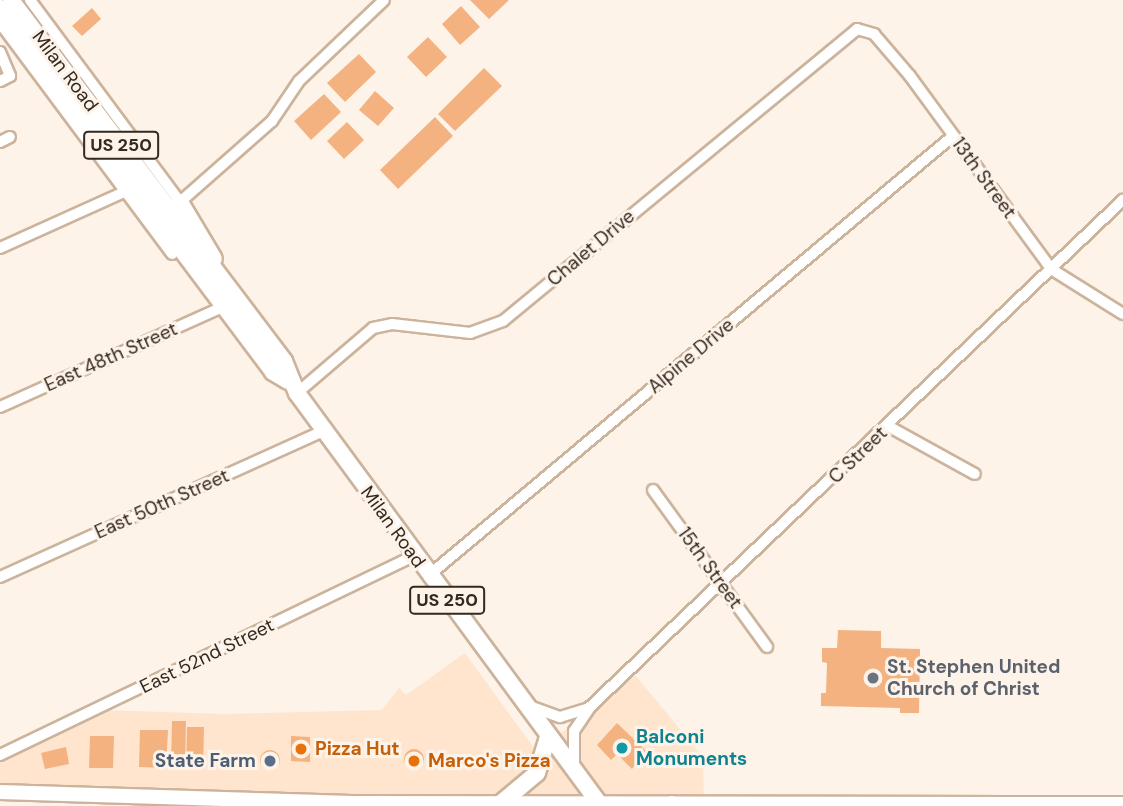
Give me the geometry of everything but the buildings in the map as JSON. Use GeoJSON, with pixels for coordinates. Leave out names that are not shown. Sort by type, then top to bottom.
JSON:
{"type":"FeatureCollection","features":[{"type":"Feature","properties":{"kind":"main road","name":"Milan Road"},"geometry":{"type":"LineString","coordinates":[[10,9],[284,361],[293,387],[324,431],[428,576],[600,805]]}},
{"type":"Feature","properties":{"kind":"main road","name":"Milan Road"},"geometry":{"type":"LineString","coordinates":[[10,9],[223,307],[272,372],[293,387]]}},
{"type":"Feature","properties":{"kind":"main road"},"geometry":{"type":"LineString","coordinates":[[180,202],[207,243],[224,284]]}},
{"type":"Feature","properties":{"kind":"main road"},"geometry":{"type":"LineString","coordinates":[[172,254],[197,285],[223,307]]}},
{"type":"Feature","properties":{"kind":"main road"},"geometry":{"type":"LineString","coordinates":[[500,804],[537,773],[548,738]]}},
{"type":"Feature","properties":{"kind":"main road"},"geometry":{"type":"LineString","coordinates":[[0,792],[221,803],[385,805],[1123,804]]}},
{"type":"Feature","properties":{"kind":"street"},"geometry":{"type":"LineString","coordinates":[[180,202],[272,121],[299,81],[384,0]]}},
{"type":"Feature","properties":{"kind":"street","name":"Milan Road"},"geometry":{"type":"LineString","coordinates":[[10,9],[180,202]]}},
{"type":"Feature","properties":{"kind":"street","name":"Milan Road"},"geometry":{"type":"LineString","coordinates":[[10,9],[4,36],[172,254]]}},
{"type":"Feature","properties":{"kind":"street","name":"13th Street"},"geometry":{"type":"LineString","coordinates":[[859,29],[878,38],[1051,269],[1123,314]]}},
{"type":"Feature","properties":{"kind":"street","name":"Chalet Drive"},"geometry":{"type":"LineString","coordinates":[[293,387],[375,327],[392,324],[470,332],[503,321],[845,35],[859,29]]}},
{"type":"Feature","properties":{"kind":"street"},"geometry":{"type":"LineString","coordinates":[[0,52],[10,76],[0,81]]}},
{"type":"Feature","properties":{"kind":"street","name":"Alpine Drive"},"geometry":{"type":"LineString","coordinates":[[428,576],[953,136]]}},
{"type":"Feature","properties":{"kind":"street"},"geometry":{"type":"LineString","coordinates":[[0,142],[10,137]]}},
{"type":"Feature","properties":{"kind":"street"},"geometry":{"type":"LineString","coordinates":[[0,248],[126,191]]}},
{"type":"Feature","properties":{"kind":"street","name":"C Street"},"geometry":{"type":"LineString","coordinates":[[575,772],[574,731],[590,707],[722,586],[1123,200]]}},
{"type":"Feature","properties":{"kind":"street","name":"East 48th Street"},"geometry":{"type":"LineString","coordinates":[[0,407],[223,307]]}},
{"type":"Feature","properties":{"kind":"street"},"geometry":{"type":"LineString","coordinates":[[888,426],[975,474]]}},
{"type":"Feature","properties":{"kind":"street","name":"East 50th Street"},"geometry":{"type":"LineString","coordinates":[[0,577],[324,431]]}},
{"type":"Feature","properties":{"kind":"street","name":"15th Street"},"geometry":{"type":"LineString","coordinates":[[653,489],[767,647]]}},
{"type":"Feature","properties":{"kind":"street","name":"East 52nd Street"},"geometry":{"type":"LineString","coordinates":[[0,755],[414,556]]}},
{"type":"Feature","properties":{"kind":"street","name":"C Street"},"geometry":{"type":"LineString","coordinates":[[520,700],[560,717],[590,707]]}},
{"type":"Feature","properties":{"kind":"shaded area"},"geometry":{"type":"Polygon","coordinates":[[[465,653],[537,752],[635,675],[703,757],[704,806],[149,806],[0,801],[0,758],[102,710],[224,714],[382,710],[399,688],[406,695],[465,653]]]}},
{"type":"Feature","properties":{"kind":"place","name":"St. Stephen United Church of Christ"},"geometry":{"type":"Point","coordinates":[873,678]}},
{"type":"Feature","properties":{"kind":"place","name":"Balconi Monuments"},"geometry":{"type":"Point","coordinates":[622,748]}},
{"type":"Feature","properties":{"kind":"place","name":"Pizza Hut"},"geometry":{"type":"Point","coordinates":[301,749]}},
{"type":"Feature","properties":{"kind":"place","name":"State Farm"},"geometry":{"type":"Point","coordinates":[270,761]}},
{"type":"Feature","properties":{"kind":"place","name":"Marco's Pizza"},"geometry":{"type":"Point","coordinates":[414,761]}}]}
